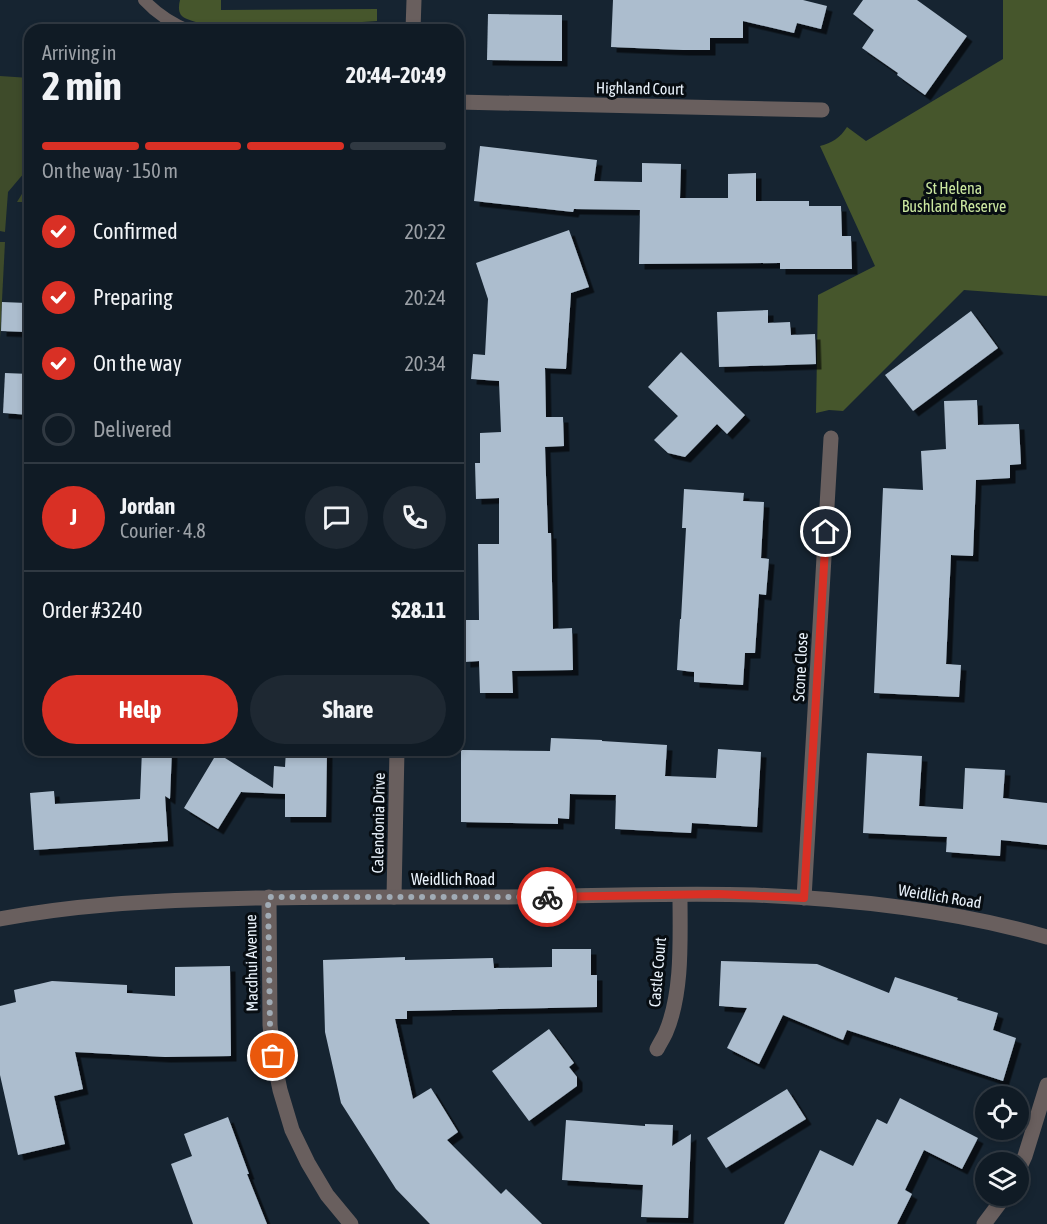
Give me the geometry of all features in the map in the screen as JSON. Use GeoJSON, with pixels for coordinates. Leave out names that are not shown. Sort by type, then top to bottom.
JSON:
{"type":"FeatureCollection","features":[{"type":"Feature","properties":{"kind":"street"},"geometry":{"type":"LineString","coordinates":[[413,24],[414,0]]}},
{"type":"Feature","properties":{"kind":"street","name":"Highland Court"},"geometry":{"type":"LineString","coordinates":[[464,102],[822,110]]}},
{"type":"Feature","properties":{"kind":"street","name":"Scone Close"},"geometry":{"type":"LineString","coordinates":[[804,898],[831,438]]}},
{"type":"Feature","properties":{"kind":"street","name":"Calendonia Drive"},"geometry":{"type":"LineString","coordinates":[[394,897],[397,756]]}},
{"type":"Feature","properties":{"kind":"street","name":"Castle Court"},"geometry":{"type":"LineString","coordinates":[[657,1049],[666,1032],[676,998],[680,895]]}},
{"type":"Feature","properties":{"kind":"street","name":"Weidlich Road"},"geometry":{"type":"LineString","coordinates":[[0,919],[34,912],[151,901],[268,897],[756,895],[861,903],[948,914],[1047,936]]}},
{"type":"Feature","properties":{"kind":"street","name":"Macdhui Avenue"},"geometry":{"type":"LineString","coordinates":[[268,897],[270,1025],[280,1090],[292,1130],[308,1163],[327,1195],[351,1224]]}},
{"type":"Feature","properties":{"kind":"street"},"geometry":{"type":"LineString","coordinates":[[1026,1152],[1047,1085]]}},
{"type":"Feature","properties":{"kind":"street"},"geometry":{"type":"LineString","coordinates":[[984,1224],[998,1206]]}},
{"type":"Feature","properties":{"kind":"lane"},"geometry":{"type":"LineString","coordinates":[[144,0],[158,14],[175,24]]}},
{"type":"Feature","properties":{"kind":"green space"},"geometry":{"type":"Polygon","coordinates":[[[180,0],[221,0],[221,10],[377,9],[377,21],[319,24],[213,24],[194,22],[184,18],[179,11],[180,0]]]}},
{"type":"Feature","properties":{"kind":"green space","name":"St Helena Bushland Reserve"},"geometry":{"type":"Polygon","coordinates":[[[1003,0],[1047,0],[1047,296],[964,290],[843,411],[829,410],[816,413],[818,295],[875,266],[820,146],[835,139],[847,127],[866,141],[1003,59],[1003,0]]]}},
{"type":"Feature","properties":{"kind":"green space"},"geometry":{"type":"Polygon","coordinates":[[[0,76],[24,78],[24,173],[8,192],[5,232],[0,231],[0,76]]]}},
{"type":"Feature","properties":{"kind":"green space"},"geometry":{"type":"Polygon","coordinates":[[[24,191],[24,202],[17,202],[24,191]]]}},
{"type":"Feature","properties":{"kind":"green space"},"geometry":{"type":"Polygon","coordinates":[[[0,242],[5,242],[0,339],[0,242]]]}},
{"type":"Feature","properties":{"kind":"building"},"geometry":{"type":"Polygon","coordinates":[[[613,0],[803,0],[827,6],[821,29],[797,23],[794,33],[743,21],[743,38],[710,38],[710,50],[683,50],[611,47],[613,0]]]}},
{"type":"Feature","properties":{"kind":"building"},"geometry":{"type":"Polygon","coordinates":[[[863,0],[917,0],[967,36],[925,95],[862,48],[874,30],[853,14],[863,0]]]}},
{"type":"Feature","properties":{"kind":"building"},"geometry":{"type":"Polygon","coordinates":[[[488,14],[562,15],[562,61],[487,60],[488,14]]]}},
{"type":"Feature","properties":{"kind":"building"},"geometry":{"type":"Polygon","coordinates":[[[480,146],[597,160],[594,181],[642,182],[642,163],[681,164],[680,198],[728,198],[728,174],[756,173],[756,201],[809,201],[809,206],[841,206],[842,236],[851,236],[852,269],[780,269],[780,263],[639,264],[640,210],[574,209],[573,212],[474,201],[480,146]]]}},
{"type":"Feature","properties":{"kind":"building"},"geometry":{"type":"Polygon","coordinates":[[[569,230],[589,287],[571,293],[566,369],[545,368],[546,417],[563,417],[564,446],[545,447],[548,533],[551,533],[553,629],[572,628],[573,670],[512,671],[513,693],[480,693],[479,661],[465,662],[464,620],[479,620],[478,544],[499,544],[499,498],[476,499],[475,463],[480,463],[480,433],[501,432],[499,381],[471,379],[473,354],[485,355],[488,299],[476,263],[569,230]]]}},
{"type":"Feature","properties":{"kind":"building"},"geometry":{"type":"Polygon","coordinates":[[[2,302],[24,303],[24,332],[1,331],[2,302]]]}},
{"type":"Feature","properties":{"kind":"building"},"geometry":{"type":"Polygon","coordinates":[[[768,310],[768,323],[790,322],[791,335],[815,334],[816,364],[719,367],[717,312],[768,310]]]}},
{"type":"Feature","properties":{"kind":"building"},"geometry":{"type":"Polygon","coordinates":[[[971,311],[998,348],[913,411],[885,375],[971,311]]]}},
{"type":"Feature","properties":{"kind":"building"},"geometry":{"type":"Polygon","coordinates":[[[681,352],[745,415],[727,434],[717,424],[685,457],[668,453],[654,440],[678,416],[648,387],[681,352]]]}},
{"type":"Feature","properties":{"kind":"building"},"geometry":{"type":"Polygon","coordinates":[[[5,373],[24,374],[24,415],[3,413],[5,373]]]}},
{"type":"Feature","properties":{"kind":"building"},"geometry":{"type":"Polygon","coordinates":[[[977,400],[978,425],[1019,424],[1021,464],[1010,465],[1010,478],[976,480],[973,556],[951,555],[946,664],[961,665],[959,697],[874,693],[883,488],[923,490],[921,451],[946,449],[944,401],[977,400]]]}},
{"type":"Feature","properties":{"kind":"building"},"geometry":{"type":"Polygon","coordinates":[[[684,489],[744,493],[743,501],[764,502],[761,558],[769,559],[766,595],[759,594],[755,653],[745,653],[743,685],[694,682],[694,672],[677,670],[686,528],[682,528],[684,489]]]}},
{"type":"Feature","properties":{"kind":"building"},"geometry":{"type":"Polygon","coordinates":[[[551,738],[667,745],[665,776],[716,778],[718,749],[761,752],[757,827],[692,823],[691,833],[615,829],[616,795],[570,794],[569,819],[558,818],[558,824],[461,822],[461,756],[464,756],[464,750],[550,751],[551,738]]]}},
{"type":"Feature","properties":{"kind":"building"},"geometry":{"type":"Polygon","coordinates":[[[867,753],[922,756],[919,806],[963,809],[965,768],[1005,770],[1003,798],[1047,803],[1047,845],[1001,840],[1000,856],[946,852],[947,837],[863,833],[867,753]]]}},
{"type":"Feature","properties":{"kind":"building"},"geometry":{"type":"Polygon","coordinates":[[[142,756],[172,756],[170,799],[165,796],[168,841],[34,850],[30,793],[54,791],[55,804],[140,799],[142,756]]]}},
{"type":"Feature","properties":{"kind":"building"},"geometry":{"type":"Polygon","coordinates":[[[215,756],[222,756],[273,788],[274,766],[285,767],[286,756],[327,756],[326,817],[285,817],[285,794],[241,792],[218,829],[184,808],[215,756]]]}},
{"type":"Feature","properties":{"kind":"building"},"geometry":{"type":"Polygon","coordinates":[[[552,949],[591,949],[591,975],[597,975],[597,1007],[407,1011],[407,1019],[395,1019],[413,1099],[431,1088],[458,1132],[447,1140],[501,1194],[506,1189],[542,1224],[430,1224],[396,1189],[341,1103],[325,1032],[323,960],[405,957],[405,960],[493,958],[494,968],[552,967],[552,949]]]}},
{"type":"Feature","properties":{"kind":"building"},"geometry":{"type":"Polygon","coordinates":[[[721,961],[817,964],[889,993],[895,977],[998,1013],[993,1030],[1016,1038],[1003,1081],[847,1030],[843,1040],[783,1015],[759,1064],[727,1048],[747,1008],[719,1006],[721,961]]]}},
{"type":"Feature","properties":{"kind":"building"},"geometry":{"type":"Polygon","coordinates":[[[230,966],[231,1056],[165,1057],[75,1052],[83,1089],[54,1096],[65,1144],[18,1155],[0,1075],[0,1006],[16,1002],[14,990],[52,981],[127,985],[127,993],[175,996],[175,967],[230,966]]]}},
{"type":"Feature","properties":{"kind":"building"},"geometry":{"type":"Polygon","coordinates":[[[549,1029],[574,1063],[569,1067],[577,1077],[577,1086],[529,1121],[492,1071],[549,1029]]]}},
{"type":"Feature","properties":{"kind":"building"},"geometry":{"type":"Polygon","coordinates":[[[787,1089],[806,1119],[726,1168],[707,1138],[787,1089]]]}},
{"type":"Feature","properties":{"kind":"building"},"geometry":{"type":"Polygon","coordinates":[[[900,1098],[975,1136],[977,1140],[962,1169],[924,1150],[905,1190],[912,1194],[897,1224],[784,1224],[820,1150],[853,1166],[877,1119],[887,1124],[900,1098]]]}},
{"type":"Feature","properties":{"kind":"building"},"geometry":{"type":"Polygon","coordinates":[[[228,1117],[267,1224],[193,1224],[171,1164],[192,1156],[184,1134],[228,1117]]]}},
{"type":"Feature","properties":{"kind":"building"},"geometry":{"type":"Polygon","coordinates":[[[566,1120],[645,1126],[645,1124],[673,1125],[672,1146],[691,1134],[688,1218],[641,1217],[643,1185],[562,1180],[566,1120]]]}},
{"type":"Feature","properties":{"kind":"way so far"},"geometry":{"type":"LineString","coordinates":[[273,1056],[270,1025],[268,897],[547,897]]}},
{"type":"Feature","properties":{"kind":"route"},"geometry":{"type":"LineString","coordinates":[[547,897],[718,894],[804,898],[826,532]]}}]}
